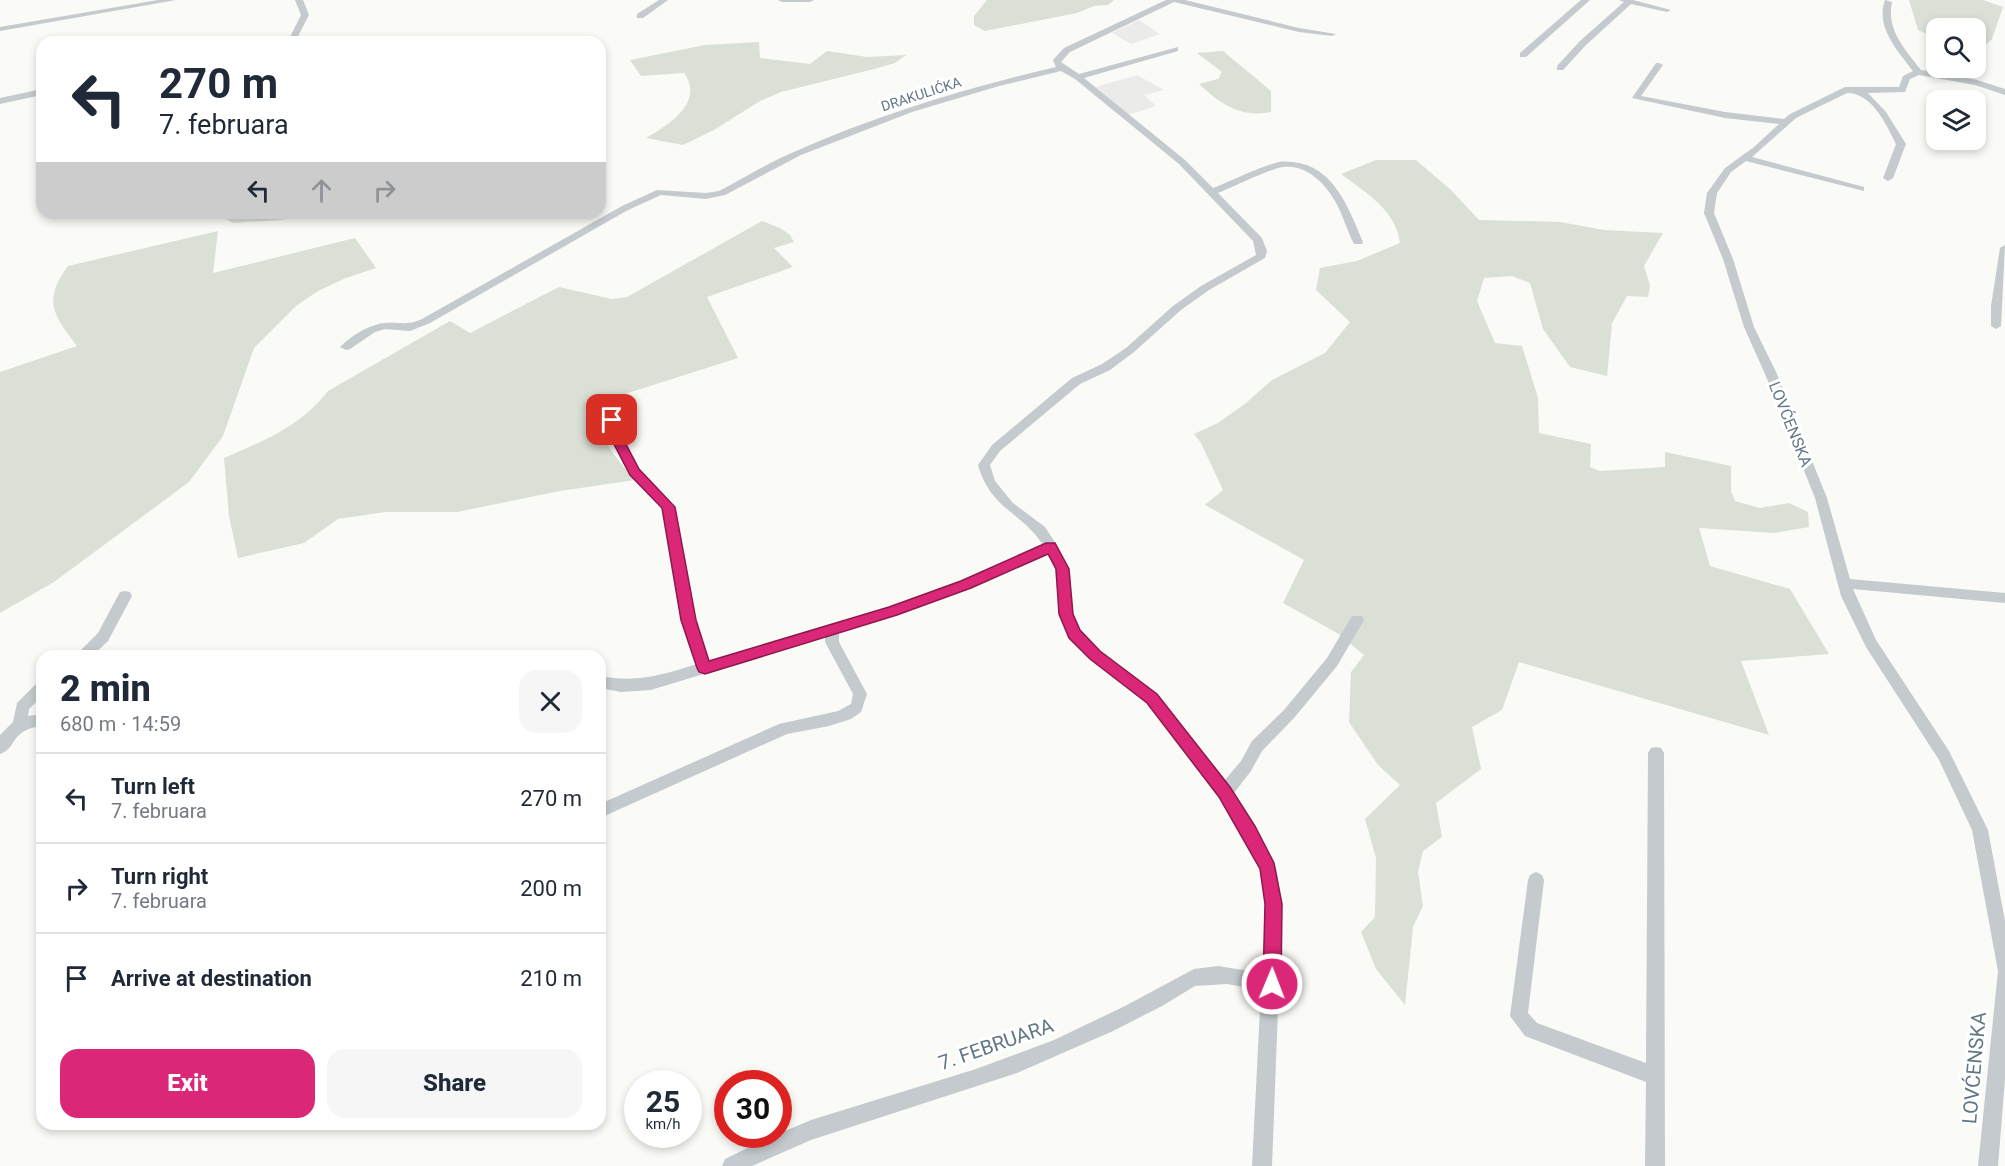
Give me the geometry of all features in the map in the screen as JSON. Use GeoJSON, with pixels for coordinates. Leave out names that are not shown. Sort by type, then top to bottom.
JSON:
{"type":"FeatureCollection","features":[{"type":"Feature","properties":{"kind":"street"},"geometry":{"type":"LineString","coordinates":[[0,29],[172,0]]}},
{"type":"Feature","properties":{"kind":"street"},"geometry":{"type":"LineString","coordinates":[[294,36],[305,15],[299,0]]}},
{"type":"Feature","properties":{"kind":"street"},"geometry":{"type":"LineString","coordinates":[[640,16],[664,0]]}},
{"type":"Feature","properties":{"kind":"street"},"geometry":{"type":"LineString","coordinates":[[782,0],[810,0]]}},
{"type":"Feature","properties":{"kind":"street"},"geometry":{"type":"LineString","coordinates":[[1262,1166],[1274,904],[1268,868],[1225,792],[1152,698],[1095,655],[1074,634],[1066,614],[1062,569],[1051,547],[1040,530],[1008,506],[989,482],[984,465],[996,448],[1076,381],[1106,368],[1196,294],[1261,256],[1262,251],[1258,240],[1182,162],[1078,77],[1062,68],[1057,60],[1067,50],[1174,0],[1299,30],[1332,34]]}},
{"type":"Feature","properties":{"kind":"street"},"geometry":{"type":"LineString","coordinates":[[1523,55],[1586,0]]}},
{"type":"Feature","properties":{"kind":"street"},"geometry":{"type":"LineString","coordinates":[[1560,68],[1582,43],[1626,1],[1667,10]]}},
{"type":"Feature","properties":{"kind":"street"},"geometry":{"type":"LineString","coordinates":[[1888,2],[1884,14],[1887,26],[1918,72],[1977,83],[2005,92]]}},
{"type":"Feature","properties":{"kind":"street"},"geometry":{"type":"LineString","coordinates":[[1078,77],[1175,49]]}},
{"type":"Feature","properties":{"kind":"street"},"geometry":{"type":"LineString","coordinates":[[1659,65],[1636,98],[1725,115],[1787,122]]}},
{"type":"Feature","properties":{"kind":"street","name":"DRAKULIĆKA"},"geometry":{"type":"LineString","coordinates":[[346,347],[371,330],[386,326],[410,328],[426,321],[626,208],[660,192],[716,195],[798,153],[909,110],[996,84],[1062,68]]}},
{"type":"Feature","properties":{"kind":"street","name":"LOVĆENSKA"},"geometry":{"type":"LineString","coordinates":[[1918,72],[1906,78],[1902,90],[1839,92],[1793,116],[1728,170],[1712,193],[1709,213],[1728,259],[1749,327],[1771,374],[1821,498],[1843,583],[1871,643],[1944,756],[1980,830],[2005,968]]}},
{"type":"Feature","properties":{"kind":"street"},"geometry":{"type":"LineString","coordinates":[[1857,90],[1869,96],[1893,127],[1901,144],[1888,178]]}},
{"type":"Feature","properties":{"kind":"street"},"geometry":{"type":"LineString","coordinates":[[0,101],[36,93]]}},
{"type":"Feature","properties":{"kind":"street"},"geometry":{"type":"LineString","coordinates":[[1745,158],[1861,189]]}},
{"type":"Feature","properties":{"kind":"street"},"geometry":{"type":"LineString","coordinates":[[1212,192],[1282,164],[1309,169],[1334,187],[1358,242]]}},
{"type":"Feature","properties":{"kind":"street"},"geometry":{"type":"LineString","coordinates":[[1996,326],[1996,306],[2005,248]]}},
{"type":"Feature","properties":{"kind":"street"},"geometry":{"type":"LineString","coordinates":[[612,420],[611,427],[634,472],[668,507],[688,620],[705,668]]}},
{"type":"Feature","properties":{"kind":"street"},"geometry":{"type":"LineString","coordinates":[[606,683],[621,686],[651,684],[832,630],[966,584],[1051,547]]}},
{"type":"Feature","properties":{"kind":"street"},"geometry":{"type":"LineString","coordinates":[[1843,583],[2005,598]]}},
{"type":"Feature","properties":{"kind":"street"},"geometry":{"type":"LineString","coordinates":[[89,650],[103,637],[125,596]]}},
{"type":"Feature","properties":{"kind":"street"},"geometry":{"type":"LineString","coordinates":[[1225,792],[1246,766],[1257,746],[1289,714],[1332,662],[1357,620]]}},
{"type":"Feature","properties":{"kind":"street"},"geometry":{"type":"LineString","coordinates":[[606,808],[784,728],[809,721],[833,718],[853,711],[857,707],[860,694],[832,642],[832,630]]}},
{"type":"Feature","properties":{"kind":"street"},"geometry":{"type":"LineString","coordinates":[[20,724],[22,707],[36,693]]}},
{"type":"Feature","properties":{"kind":"street"},"geometry":{"type":"LineString","coordinates":[[0,748],[12,729],[20,724],[36,721]]}},
{"type":"Feature","properties":{"kind":"street"},"geometry":{"type":"LineString","coordinates":[[1654,1166],[1656,753]]}},
{"type":"Feature","properties":{"kind":"street"},"geometry":{"type":"LineString","coordinates":[[1536,880],[1519,1016],[1531,1030],[1656,1076]]}},
{"type":"Feature","properties":{"kind":"street","name":"7. FEBRUARA"},"geometry":{"type":"LineString","coordinates":[[732,1166],[773,1143],[831,1122],[1011,1066],[1057,1048],[1154,1001],[1198,976],[1219,974],[1272,984]]}},
{"type":"Feature","properties":{"kind":"street","name":"LOVĆENSKA"},"geometry":{"type":"LineString","coordinates":[[1988,1166],[2005,974]]}},
{"type":"Feature","properties":{"kind":"shaded area"},"geometry":{"type":"Polygon","coordinates":[[[987,0],[1114,0],[1108,5],[1094,6],[1077,13],[985,31],[974,25],[974,16],[987,0]]]}},
{"type":"Feature","properties":{"kind":"shaded area"},"geometry":{"type":"Polygon","coordinates":[[[1909,0],[1983,0],[2003,7],[1992,39],[1986,45],[1986,18],[1926,18],[1926,34],[1918,30],[1909,0]]]}},
{"type":"Feature","properties":{"kind":"shaded area"},"geometry":{"type":"Polygon","coordinates":[[[1139,20],[1160,34],[1131,44],[1112,33],[1139,20]]]}},
{"type":"Feature","properties":{"kind":"shaded area"},"geometry":{"type":"Polygon","coordinates":[[[759,42],[760,58],[810,64],[827,51],[867,57],[906,55],[895,63],[781,92],[760,101],[714,130],[683,145],[646,138],[682,112],[690,94],[689,84],[684,73],[641,76],[630,60],[705,45],[759,42]]]}},
{"type":"Feature","properties":{"kind":"shaded area"},"geometry":{"type":"Polygon","coordinates":[[[1223,51],[1271,91],[1271,112],[1250,113],[1232,108],[1215,98],[1199,84],[1218,79],[1222,72],[1197,53],[1223,51]]]}},
{"type":"Feature","properties":{"kind":"shaded area"},"geometry":{"type":"Polygon","coordinates":[[[1137,75],[1164,90],[1144,95],[1156,106],[1128,115],[1096,87],[1137,75]]]}},
{"type":"Feature","properties":{"kind":"shaded area"},"geometry":{"type":"Polygon","coordinates":[[[1376,160],[1416,160],[1451,190],[1479,220],[1560,222],[1604,230],[1663,233],[1644,266],[1650,286],[1648,297],[1627,296],[1612,323],[1607,376],[1570,367],[1543,329],[1530,283],[1512,276],[1484,278],[1477,301],[1495,343],[1522,346],[1538,398],[1539,433],[1591,444],[1590,467],[1600,471],[1665,467],[1665,452],[1731,466],[1731,491],[1735,501],[1760,508],[1789,503],[1808,512],[1809,527],[1774,533],[1699,528],[1710,566],[1790,589],[1829,654],[1741,661],[1769,735],[1519,662],[1502,710],[1472,727],[1481,769],[1436,803],[1442,837],[1423,851],[1418,872],[1423,906],[1413,927],[1405,1005],[1376,969],[1361,932],[1375,917],[1376,858],[1365,819],[1400,785],[1378,765],[1349,722],[1351,672],[1364,655],[1337,633],[1283,603],[1304,560],[1205,505],[1223,490],[1201,443],[1194,434],[1218,423],[1272,380],[1325,353],[1350,322],[1316,290],[1320,268],[1357,261],[1400,243],[1393,221],[1386,212],[1370,195],[1341,174],[1376,160]]]}},
{"type":"Feature","properties":{"kind":"shaded area"},"geometry":{"type":"Polygon","coordinates":[[[226,219],[285,219],[281,220],[233,223],[226,219]]]}},
{"type":"Feature","properties":{"kind":"shaded area"},"geometry":{"type":"Polygon","coordinates":[[[762,221],[790,235],[794,242],[774,248],[793,267],[707,297],[738,358],[609,399],[605,435],[612,451],[635,480],[560,491],[457,512],[385,512],[338,519],[304,543],[238,558],[229,516],[224,458],[267,439],[294,423],[328,391],[450,321],[470,333],[559,287],[612,299],[627,297],[762,221]]]}},
{"type":"Feature","properties":{"kind":"shaded area"},"geometry":{"type":"Polygon","coordinates":[[[218,231],[213,273],[355,238],[376,268],[318,291],[296,306],[254,348],[223,436],[189,482],[54,582],[0,613],[0,372],[77,346],[62,326],[54,308],[55,289],[68,266],[218,231]]]}},
{"type":"Feature","properties":{"kind":"route"},"geometry":{"type":"LineString","coordinates":[[612,420],[611,427],[634,472],[668,507],[688,620],[705,668],[892,611],[966,584],[1051,547],[1062,569],[1066,614],[1074,634],[1095,655],[1152,698],[1225,792],[1268,868],[1274,904],[1272,984]]}}]}
